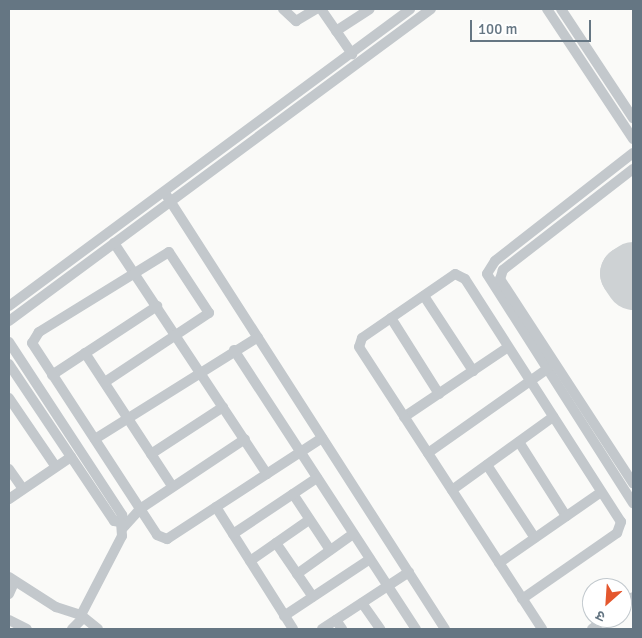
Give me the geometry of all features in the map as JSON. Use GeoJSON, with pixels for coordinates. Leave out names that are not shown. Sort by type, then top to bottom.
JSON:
{"type":"FeatureCollection","features":[{"type":"Feature","properties":{"kind":"street"},"geometry":{"type":"LineString","coordinates":[[283,9],[296,21],[316,9]]}},
{"type":"Feature","properties":{"kind":"street"},"geometry":{"type":"LineString","coordinates":[[322,9],[352,54]]}},
{"type":"Feature","properties":{"kind":"street"},"geometry":{"type":"LineString","coordinates":[[336,31],[370,9]]}},
{"type":"Feature","properties":{"kind":"street"},"geometry":{"type":"LineString","coordinates":[[9,306],[165,193],[410,9]]}},
{"type":"Feature","properties":{"kind":"street"},"geometry":{"type":"LineString","coordinates":[[9,321],[114,243],[172,203],[431,9]]}},
{"type":"Feature","properties":{"kind":"street"},"geometry":{"type":"LineString","coordinates":[[548,9],[633,139]]}},
{"type":"Feature","properties":{"kind":"street"},"geometry":{"type":"LineString","coordinates":[[560,9],[633,118]]}},
{"type":"Feature","properties":{"kind":"street"},"geometry":{"type":"LineString","coordinates":[[633,153],[487,269],[489,280],[633,503]]}},
{"type":"Feature","properties":{"kind":"street"},"geometry":{"type":"LineString","coordinates":[[633,169],[503,270],[500,279],[633,483]]}},
{"type":"Feature","properties":{"kind":"street"},"geometry":{"type":"LineString","coordinates":[[165,193],[445,629]]}},
{"type":"Feature","properties":{"kind":"street"},"geometry":{"type":"LineString","coordinates":[[114,243],[267,474]]}},
{"type":"Feature","properties":{"kind":"street"},"geometry":{"type":"LineString","coordinates":[[105,382],[177,337],[209,313],[176,258],[165,252],[36,335],[33,347],[140,509],[163,540],[322,438]]}},
{"type":"Feature","properties":{"kind":"street"},"geometry":{"type":"LineString","coordinates":[[522,599],[620,530],[621,522],[462,275],[455,274],[391,318],[358,344],[404,417],[428,453],[522,599],[542,629]]}},
{"type":"Feature","properties":{"kind":"street"},"geometry":{"type":"LineString","coordinates":[[424,296],[473,371]]}},
{"type":"Feature","properties":{"kind":"street"},"geometry":{"type":"LineString","coordinates":[[52,375],[157,306]]}},
{"type":"Feature","properties":{"kind":"street"},"geometry":{"type":"LineString","coordinates":[[391,318],[439,394]]}},
{"type":"Feature","properties":{"kind":"street"},"geometry":{"type":"LineString","coordinates":[[95,439],[234,350],[258,337]]}},
{"type":"Feature","properties":{"kind":"street"},"geometry":{"type":"LineString","coordinates":[[9,342],[122,515],[122,525],[82,617],[72,629]]}},
{"type":"Feature","properties":{"kind":"street"},"geometry":{"type":"LineString","coordinates":[[404,417],[508,346]]}},
{"type":"Feature","properties":{"kind":"street"},"geometry":{"type":"LineString","coordinates":[[234,350],[416,629]]}},
{"type":"Feature","properties":{"kind":"street"},"geometry":{"type":"LineString","coordinates":[[85,352],[172,486]]}},
{"type":"Feature","properties":{"kind":"street"},"geometry":{"type":"LineString","coordinates":[[9,364],[114,521],[122,525]]}},
{"type":"Feature","properties":{"kind":"street"},"geometry":{"type":"LineString","coordinates":[[428,453],[547,369]]}},
{"type":"Feature","properties":{"kind":"street"},"geometry":{"type":"LineString","coordinates":[[9,398],[56,467]]}},
{"type":"Feature","properties":{"kind":"street"},"geometry":{"type":"LineString","coordinates":[[151,454],[224,407]]}},
{"type":"Feature","properties":{"kind":"street"},"geometry":{"type":"LineString","coordinates":[[452,490],[553,417]]}},
{"type":"Feature","properties":{"kind":"street"},"geometry":{"type":"LineString","coordinates":[[122,525],[140,509],[172,486],[244,439]]}},
{"type":"Feature","properties":{"kind":"street"},"geometry":{"type":"LineString","coordinates":[[519,442],[566,516]]}},
{"type":"Feature","properties":{"kind":"street"},"geometry":{"type":"LineString","coordinates":[[9,499],[71,457]]}},
{"type":"Feature","properties":{"kind":"street"},"geometry":{"type":"LineString","coordinates":[[487,465],[536,538]]}},
{"type":"Feature","properties":{"kind":"street"},"geometry":{"type":"LineString","coordinates":[[9,469],[22,490]]}},
{"type":"Feature","properties":{"kind":"street"},"geometry":{"type":"LineString","coordinates":[[233,534],[317,478]]}},
{"type":"Feature","properties":{"kind":"street"},"geometry":{"type":"LineString","coordinates":[[499,563],[601,492]]}},
{"type":"Feature","properties":{"kind":"street"},"geometry":{"type":"LineString","coordinates":[[293,494],[330,550]]}},
{"type":"Feature","properties":{"kind":"street"},"geometry":{"type":"LineString","coordinates":[[216,507],[293,629]]}},
{"type":"Feature","properties":{"kind":"street"},"geometry":{"type":"LineString","coordinates":[[250,561],[310,520]]}},
{"type":"Feature","properties":{"kind":"street"},"geometry":{"type":"LineString","coordinates":[[297,574],[353,534]]}},
{"type":"Feature","properties":{"kind":"street"},"geometry":{"type":"LineString","coordinates":[[276,543],[312,597]]}},
{"type":"Feature","properties":{"kind":"street"},"geometry":{"type":"LineString","coordinates":[[284,616],[370,559]]}},
{"type":"Feature","properties":{"kind":"street"},"geometry":{"type":"LineString","coordinates":[[322,629],[408,572]]}},
{"type":"Feature","properties":{"kind":"street"},"geometry":{"type":"LineString","coordinates":[[9,594],[11,580],[56,607],[82,617],[98,629]]}},
{"type":"Feature","properties":{"kind":"street"},"geometry":{"type":"LineString","coordinates":[[362,603],[380,629]]}},
{"type":"Feature","properties":{"kind":"street"},"geometry":{"type":"LineString","coordinates":[[9,620],[27,629]]}},
{"type":"Feature","properties":{"kind":"street"},"geometry":{"type":"LineString","coordinates":[[336,620],[342,629]]}},
{"type":"Feature","properties":{"kind":"runway"},"geometry":{"type":"LineString","coordinates":[[633,269],[627,273],[633,282]]}}]}
